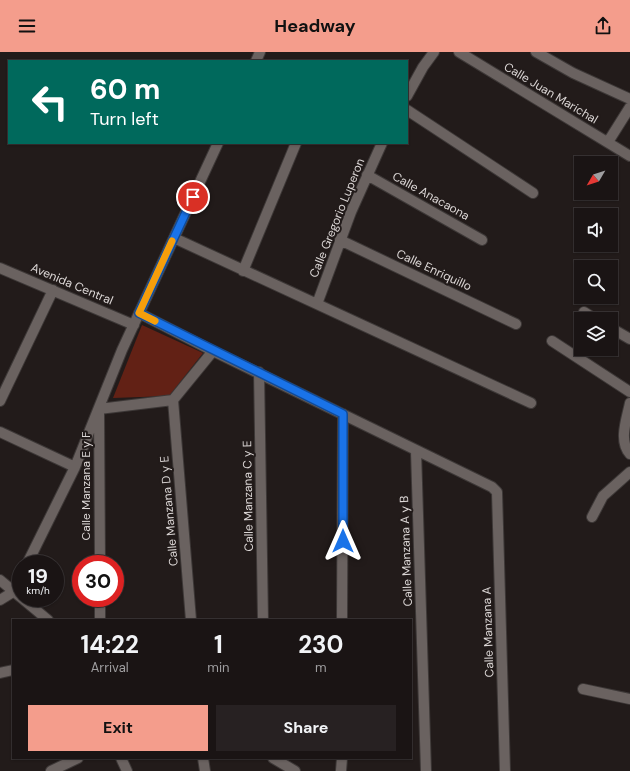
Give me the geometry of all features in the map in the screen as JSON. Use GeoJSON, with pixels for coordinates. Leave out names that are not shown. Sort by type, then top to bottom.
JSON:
{"type":"FeatureCollection","features":[{"type":"Feature","properties":{"kind":"street"},"geometry":{"type":"LineString","coordinates":[[408,94],[423,67],[434,52]]}},
{"type":"Feature","properties":{"kind":"street","name":"Calle Juan Marichal"},"geometry":{"type":"LineString","coordinates":[[459,52],[630,156]]}},
{"type":"Feature","properties":{"kind":"street"},"geometry":{"type":"LineString","coordinates":[[536,52],[573,72],[630,99]]}},
{"type":"Feature","properties":{"kind":"street"},"geometry":{"type":"LineString","coordinates":[[608,142],[630,107]]}},
{"type":"Feature","properties":{"kind":"street"},"geometry":{"type":"LineString","coordinates":[[408,111],[533,193]]}},
{"type":"Feature","properties":{"kind":"street"},"geometry":{"type":"LineString","coordinates":[[31,555],[75,467],[139,313],[218,144]]}},
{"type":"Feature","properties":{"kind":"street"},"geometry":{"type":"LineString","coordinates":[[243,271],[296,144]]}},
{"type":"Feature","properties":{"kind":"street","name":"Calle Gregorio Luperon"},"geometry":{"type":"LineString","coordinates":[[318,304],[340,240],[382,144]]}},
{"type":"Feature","properties":{"kind":"street","name":"Calle Anacaona"},"geometry":{"type":"LineString","coordinates":[[367,175],[482,240]]}},
{"type":"Feature","properties":{"kind":"street"},"geometry":{"type":"LineString","coordinates":[[174,238],[531,403]]}},
{"type":"Feature","properties":{"kind":"street","name":"Calle Enriquillo"},"geometry":{"type":"LineString","coordinates":[[340,240],[516,324]]}},
{"type":"Feature","properties":{"kind":"street","name":"Avenida Central"},"geometry":{"type":"LineString","coordinates":[[0,268],[134,325]]}},
{"type":"Feature","properties":{"kind":"street"},"geometry":{"type":"LineString","coordinates":[[0,401],[53,290]]}},
{"type":"Feature","properties":{"kind":"street"},"geometry":{"type":"LineString","coordinates":[[139,313],[416,451]]}},
{"type":"Feature","properties":{"kind":"street"},"geometry":{"type":"LineString","coordinates":[[618,332],[630,339]]}},
{"type":"Feature","properties":{"kind":"street"},"geometry":{"type":"LineString","coordinates":[[552,341],[630,392]]}},
{"type":"Feature","properties":{"kind":"street"},"geometry":{"type":"LineString","coordinates":[[99,409],[173,400],[213,351]]}},
{"type":"Feature","properties":{"kind":"street","name":"Calle Manzana C y E"},"geometry":{"type":"LineString","coordinates":[[259,372],[263,619]]}},
{"type":"Feature","properties":{"kind":"street","name":"Calle Manzana D y E"},"geometry":{"type":"LineString","coordinates":[[173,400],[191,619]]}},
{"type":"Feature","properties":{"kind":"street"},"geometry":{"type":"LineString","coordinates":[[630,403],[623,440],[626,450],[630,454]]}},
{"type":"Feature","properties":{"kind":"street","name":"Calle Manzana E y F"},"geometry":{"type":"LineString","coordinates":[[99,409],[100,555]]}},
{"type":"Feature","properties":{"kind":"street"},"geometry":{"type":"LineString","coordinates":[[342,619],[343,414]]}},
{"type":"Feature","properties":{"kind":"street"},"geometry":{"type":"LineString","coordinates":[[0,432],[75,467]]}},
{"type":"Feature","properties":{"kind":"street","name":"Calle Manzana A"},"geometry":{"type":"LineString","coordinates":[[416,451],[492,487],[497,492],[505,771]]}},
{"type":"Feature","properties":{"kind":"street","name":"Calle Manzana A y B"},"geometry":{"type":"LineString","coordinates":[[416,451],[426,771]]}},
{"type":"Feature","properties":{"kind":"street"},"geometry":{"type":"LineString","coordinates":[[592,517],[603,496],[630,472]]}},
{"type":"Feature","properties":{"kind":"street"},"geometry":{"type":"LineString","coordinates":[[0,580],[12,591]]}},
{"type":"Feature","properties":{"kind":"street"},"geometry":{"type":"LineString","coordinates":[[0,600],[12,593]]}},
{"type":"Feature","properties":{"kind":"street"},"geometry":{"type":"LineString","coordinates":[[32,607],[47,619]]}},
{"type":"Feature","properties":{"kind":"street"},"geometry":{"type":"LineString","coordinates":[[100,607],[100,619]]}},
{"type":"Feature","properties":{"kind":"street"},"geometry":{"type":"LineString","coordinates":[[0,673],[12,670]]}},
{"type":"Feature","properties":{"kind":"street"},"geometry":{"type":"LineString","coordinates":[[583,689],[630,699]]}},
{"type":"Feature","properties":{"kind":"street"},"geometry":{"type":"LineString","coordinates":[[56,770],[76,759]]}},
{"type":"Feature","properties":{"kind":"street"},"geometry":{"type":"LineString","coordinates":[[121,759],[127,771]]}},
{"type":"Feature","properties":{"kind":"street"},"geometry":{"type":"LineString","coordinates":[[203,759],[205,771]]}},
{"type":"Feature","properties":{"kind":"street"},"geometry":{"type":"LineString","coordinates":[[275,759],[294,771]]}},
{"type":"Feature","properties":{"kind":"street"},"geometry":{"type":"LineString","coordinates":[[342,759],[342,771]]}},
{"type":"Feature","properties":{"kind":"shaded area"},"geometry":{"type":"Polygon","coordinates":[[[142,325],[203,353],[169,396],[113,398],[142,325]]]}},
{"type":"Feature","properties":{"kind":"slow traffic"},"geometry":{"type":"LineString","coordinates":[[155,321],[139,313],[172,241]]}},
{"type":"Feature","properties":{"kind":"route"},"geometry":{"type":"LineString","coordinates":[[193,197],[139,313],[213,351],[343,414],[343,541]]}}]}
